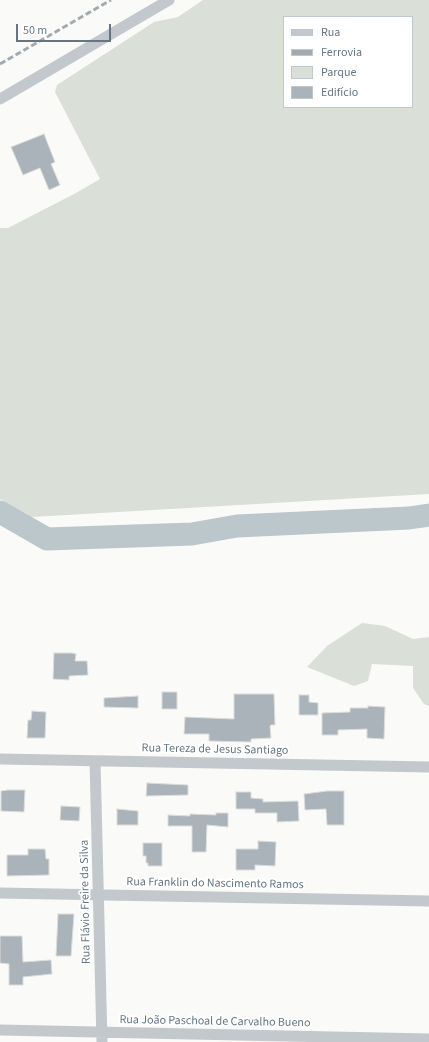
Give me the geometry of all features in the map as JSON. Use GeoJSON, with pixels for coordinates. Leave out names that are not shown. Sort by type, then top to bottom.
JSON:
{"type":"FeatureCollection","features":[{"type":"Feature","properties":{"kind":"street"},"geometry":{"type":"LineString","coordinates":[[0,99],[169,0]]}},
{"type":"Feature","properties":{"kind":"street","name":"Rua Tereza de Jesus Santiago"},"geometry":{"type":"LineString","coordinates":[[0,759],[429,767]]}},
{"type":"Feature","properties":{"kind":"street","name":"Rua Flávio Freire da Silva"},"geometry":{"type":"LineString","coordinates":[[95,761],[102,1037]]}},
{"type":"Feature","properties":{"kind":"street","name":"Rua Franklin do Nascimento Ramos"},"geometry":{"type":"LineString","coordinates":[[0,894],[429,901]]}},
{"type":"Feature","properties":{"kind":"street","name":"Rua João Paschoal de Carvalho Bueno"},"geometry":{"type":"LineString","coordinates":[[0,1030],[102,1037],[429,1040]]}},
{"type":"Feature","properties":{"kind":"green space"},"geometry":{"type":"Polygon","coordinates":[[[203,0],[429,0],[429,494],[32,517],[0,499],[0,228],[8,228],[100,179],[55,92],[57,85],[154,22],[178,17],[203,0]]]}},
{"type":"Feature","properties":{"kind":"green space"},"geometry":{"type":"Polygon","coordinates":[[[362,623],[385,626],[413,639],[429,637],[429,706],[424,704],[413,688],[413,666],[372,664],[368,681],[354,686],[307,667],[327,646],[362,623]]]}},
{"type":"Feature","properties":{"kind":"building"},"geometry":{"type":"Polygon","coordinates":[[[44,134],[55,162],[51,164],[60,185],[49,190],[40,168],[23,175],[11,147],[44,134]]]}},
{"type":"Feature","properties":{"kind":"building"},"geometry":{"type":"Polygon","coordinates":[[[54,653],[72,653],[76,654],[75,661],[87,661],[88,675],[69,676],[69,680],[53,679],[54,653]]]}},
{"type":"Feature","properties":{"kind":"building"},"geometry":{"type":"Polygon","coordinates":[[[162,692],[177,692],[177,709],[162,709],[162,692]]]}},
{"type":"Feature","properties":{"kind":"building"},"geometry":{"type":"Polygon","coordinates":[[[234,694],[274,694],[275,725],[270,726],[271,738],[251,739],[251,742],[209,741],[209,734],[184,734],[185,717],[234,719],[234,694]]]}},
{"type":"Feature","properties":{"kind":"building"},"geometry":{"type":"Polygon","coordinates":[[[299,695],[309,695],[309,702],[318,703],[318,715],[299,715],[299,695]]]}},
{"type":"Feature","properties":{"kind":"building"},"geometry":{"type":"Polygon","coordinates":[[[138,696],[138,708],[104,707],[104,698],[138,696]]]}},
{"type":"Feature","properties":{"kind":"building"},"geometry":{"type":"Polygon","coordinates":[[[368,706],[385,707],[384,739],[367,738],[367,729],[338,730],[338,735],[322,735],[322,713],[350,712],[350,708],[368,708],[368,706]]]}},
{"type":"Feature","properties":{"kind":"building"},"geometry":{"type":"Polygon","coordinates":[[[32,711],[46,712],[45,738],[27,738],[28,720],[31,720],[32,711]]]}},
{"type":"Feature","properties":{"kind":"building"},"geometry":{"type":"Polygon","coordinates":[[[147,783],[188,785],[188,795],[146,796],[147,783]]]}},
{"type":"Feature","properties":{"kind":"building"},"geometry":{"type":"Polygon","coordinates":[[[25,790],[24,812],[1,811],[1,791],[25,790]]]}},
{"type":"Feature","properties":{"kind":"building"},"geometry":{"type":"Polygon","coordinates":[[[327,791],[344,791],[344,825],[327,825],[326,809],[305,810],[304,794],[327,791]]]}},
{"type":"Feature","properties":{"kind":"building"},"geometry":{"type":"Polygon","coordinates":[[[236,792],[251,792],[251,798],[263,799],[263,802],[298,801],[299,821],[277,822],[277,813],[255,813],[255,809],[236,809],[236,792]]]}},
{"type":"Feature","properties":{"kind":"building"},"geometry":{"type":"Polygon","coordinates":[[[61,806],[80,807],[79,821],[60,820],[61,806]]]}},
{"type":"Feature","properties":{"kind":"building"},"geometry":{"type":"Polygon","coordinates":[[[117,809],[138,811],[138,825],[117,825],[117,809]]]}},
{"type":"Feature","properties":{"kind":"building"},"geometry":{"type":"Polygon","coordinates":[[[216,813],[228,813],[228,827],[207,825],[206,852],[192,852],[192,826],[168,826],[168,815],[216,815],[216,813]]]}},
{"type":"Feature","properties":{"kind":"building"},"geometry":{"type":"Polygon","coordinates":[[[258,841],[276,842],[275,866],[255,865],[255,870],[236,870],[236,849],[258,849],[258,841]]]}},
{"type":"Feature","properties":{"kind":"building"},"geometry":{"type":"Polygon","coordinates":[[[143,843],[162,843],[162,866],[148,866],[148,863],[146,863],[146,856],[143,856],[143,843]]]}},
{"type":"Feature","properties":{"kind":"building"},"geometry":{"type":"Polygon","coordinates":[[[28,849],[45,849],[46,859],[49,859],[49,875],[7,876],[7,855],[28,855],[28,849]]]}},
{"type":"Feature","properties":{"kind":"building"},"geometry":{"type":"Polygon","coordinates":[[[58,914],[74,914],[71,956],[56,956],[58,914]]]}},
{"type":"Feature","properties":{"kind":"building"},"geometry":{"type":"Polygon","coordinates":[[[0,936],[22,936],[23,962],[51,960],[52,974],[23,977],[23,985],[9,985],[9,964],[0,963],[0,936]]]}},
{"type":"Feature","properties":{"kind":"waterway"},"geometry":{"type":"LineString","coordinates":[[0,512],[47,539],[192,534],[237,526],[409,518],[429,515]]}},
{"type":"Feature","properties":{"kind":"railway"},"geometry":{"type":"LineString","coordinates":[[0,64],[111,0]]}}]}
